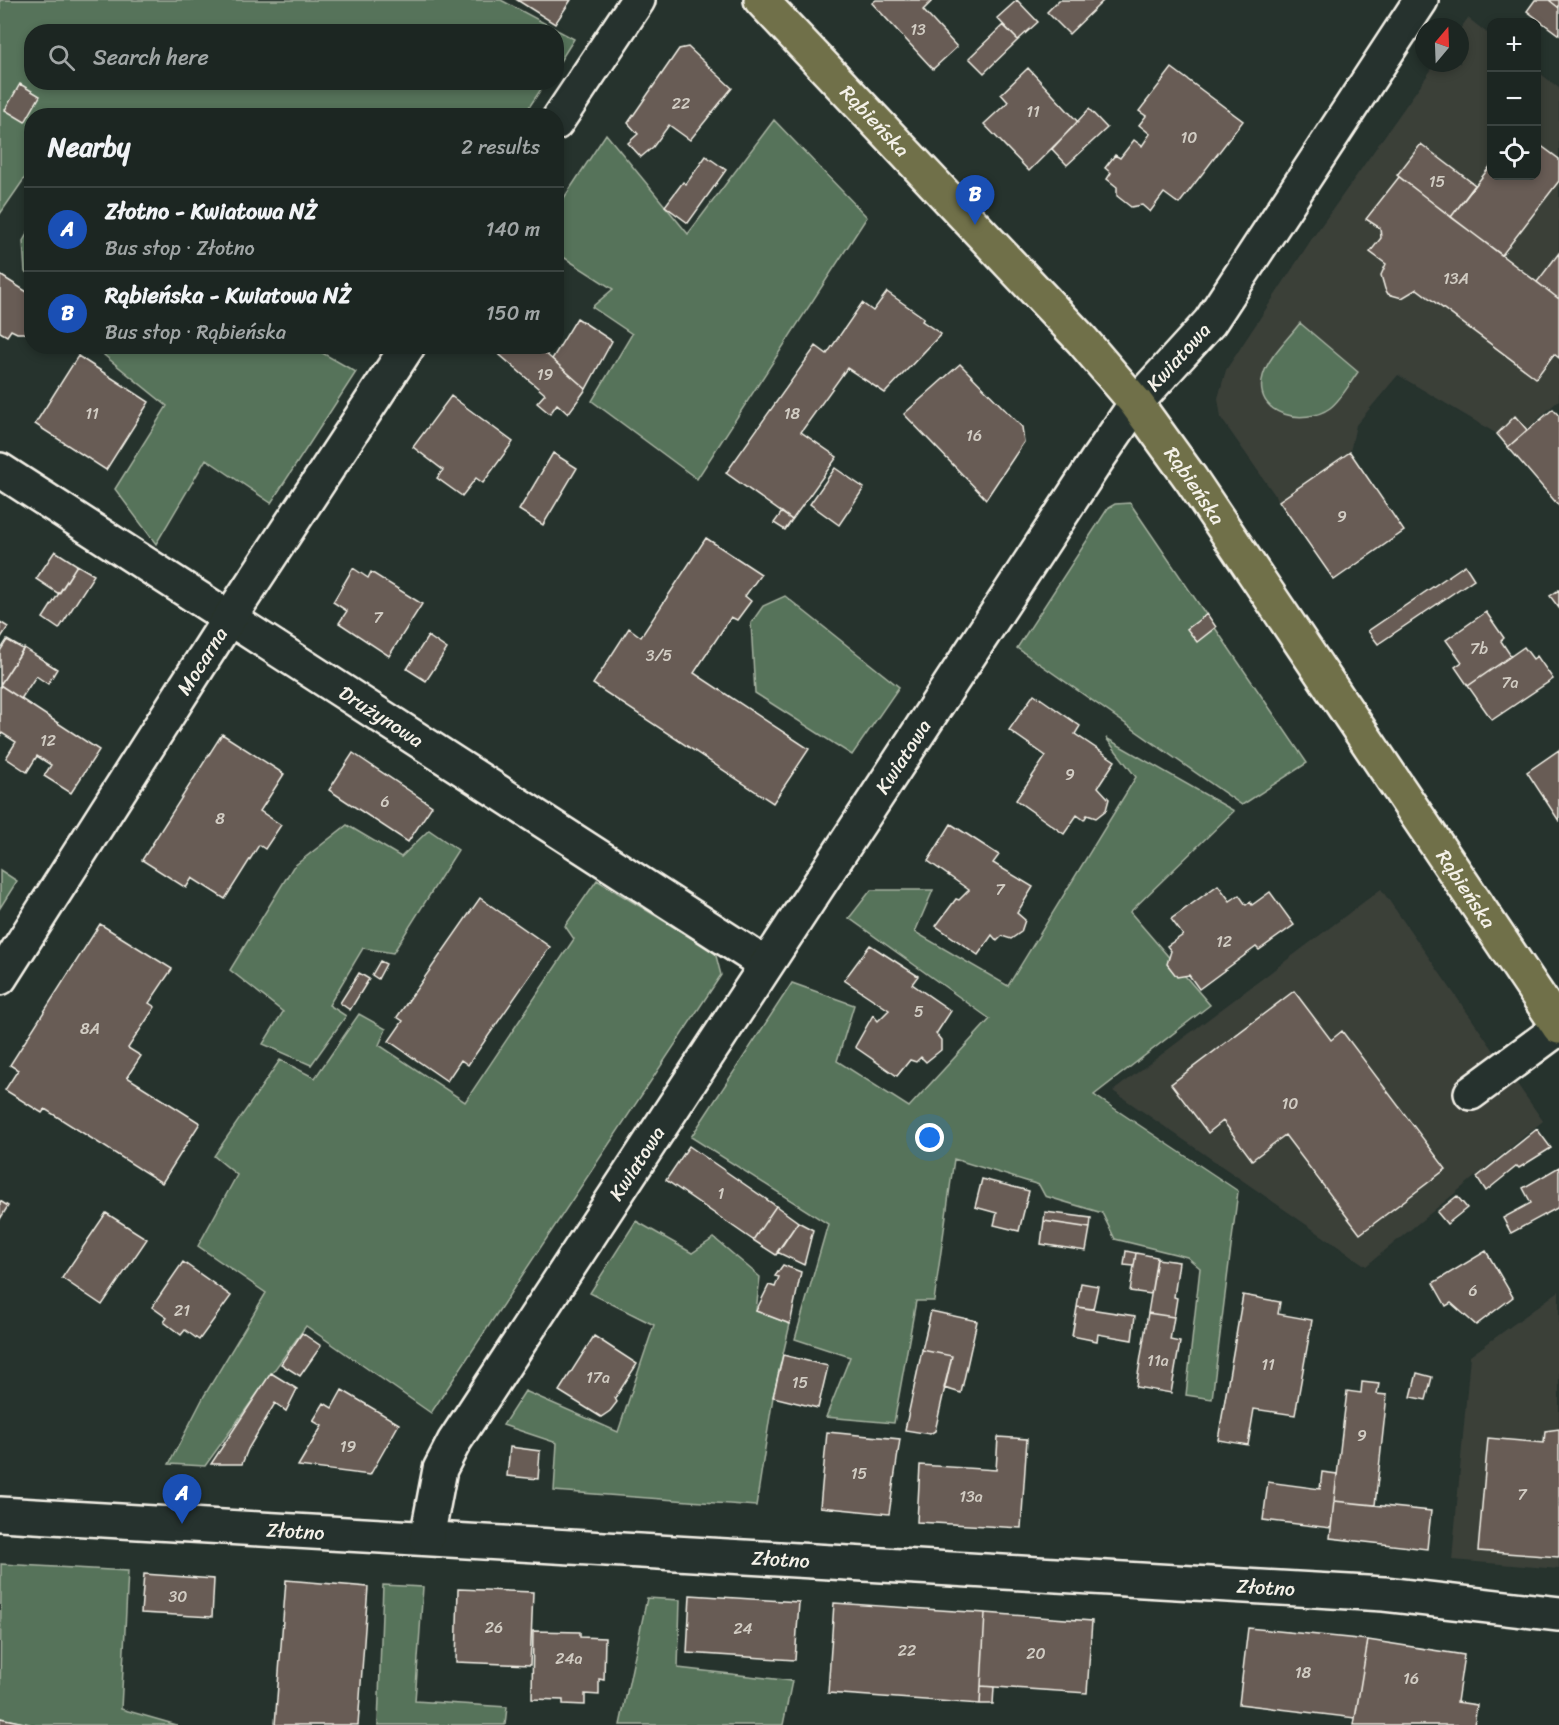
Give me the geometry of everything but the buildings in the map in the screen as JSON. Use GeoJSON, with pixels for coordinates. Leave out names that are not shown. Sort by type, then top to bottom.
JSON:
{"type":"FeatureCollection","features":[{"type":"Feature","properties":{"kind":"main road","name":"Rąbieńska"},"geometry":{"type":"LineString","coordinates":[[761,0],[975,225],[1136,403],[1191,479],[1559,1028]]}},
{"type":"Feature","properties":{"kind":"street"},"geometry":{"type":"LineString","coordinates":[[564,111],[638,0]]}},
{"type":"Feature","properties":{"kind":"street","name":"Kwiatowa"},"geometry":{"type":"LineString","coordinates":[[427,1538],[440,1470],[454,1442],[765,963],[1136,403],[1210,322],[1421,0]]}},
{"type":"Feature","properties":{"kind":"street","name":"Mocarna"},"geometry":{"type":"LineString","coordinates":[[0,978],[230,617],[403,354]]}},
{"type":"Feature","properties":{"kind":"street","name":"Drużynowa"},"geometry":{"type":"LineString","coordinates":[[0,470],[765,963]]}},
{"type":"Feature","properties":{"kind":"street"},"geometry":{"type":"LineString","coordinates":[[1471,1093],[1559,1028]]}},
{"type":"Feature","properties":{"kind":"street","name":"Złotno"},"geometry":{"type":"LineString","coordinates":[[0,1514],[1384,1594],[1559,1614]]}},
{"type":"Feature","properties":{"kind":"shaded area"},"geometry":{"type":"Polygon","coordinates":[[[1469,19],[1487,33],[1487,180],[1541,180],[1541,74],[1559,88],[1559,400],[1508,447],[1497,434],[1398,375],[1356,425],[1350,452],[1279,501],[1221,418],[1218,398],[1226,370],[1311,240],[1430,72],[1469,72],[1469,19]]]}},
{"type":"Feature","properties":{"kind":"shaded area"},"geometry":{"type":"Polygon","coordinates":[[[1381,889],[1543,1121],[1366,1266],[1113,1091],[1381,889]]]}},
{"type":"Feature","properties":{"kind":"shaded area"},"geometry":{"type":"Polygon","coordinates":[[[1559,1291],[1559,1569],[1452,1560],[1470,1356],[1559,1291]]]}},
{"type":"Feature","properties":{"kind":"green space"},"geometry":{"type":"Polygon","coordinates":[[[0,0],[501,0],[546,24],[24,24],[24,90],[540,90],[529,108],[24,108],[24,179],[0,214],[0,0]]]}},
{"type":"Feature","properties":{"kind":"green space"},"geometry":{"type":"Polygon","coordinates":[[[564,34],[574,39],[564,55],[564,34]]]}},
{"type":"Feature","properties":{"kind":"green space"},"geometry":{"type":"Polygon","coordinates":[[[774,120],[867,217],[697,479],[592,401],[632,334],[592,307],[613,289],[564,258],[564,198],[606,134],[688,234],[774,120]]]}},
{"type":"Feature","properties":{"kind":"green space"},"geometry":{"type":"Polygon","coordinates":[[[1300,323],[1358,372],[1334,405],[1307,416],[1283,414],[1265,400],[1262,390],[1263,376],[1269,362],[1300,323]]]}},
{"type":"Feature","properties":{"kind":"green space"},"geometry":{"type":"Polygon","coordinates":[[[324,354],[356,372],[271,503],[206,459],[156,544],[115,489],[167,406],[104,355],[324,354]]]}},
{"type":"Feature","properties":{"kind":"green space"},"geometry":{"type":"Polygon","coordinates":[[[1130,503],[1307,763],[1242,805],[1017,648],[1108,508],[1115,504],[1130,503]]]}},
{"type":"Feature","properties":{"kind":"green space"},"geometry":{"type":"Polygon","coordinates":[[[785,596],[899,687],[852,755],[755,693],[751,623],[763,606],[785,596]]]}},
{"type":"Feature","properties":{"kind":"green space"},"geometry":{"type":"Polygon","coordinates":[[[1106,738],[1234,811],[1130,912],[1210,1005],[1094,1095],[1238,1191],[1212,1399],[1186,1395],[1200,1268],[1187,1257],[1115,1239],[1102,1213],[1045,1196],[1039,1185],[954,1159],[934,1301],[916,1301],[894,1423],[826,1417],[850,1357],[795,1339],[828,1224],[691,1137],[792,983],[854,1005],[837,1061],[909,1107],[990,1019],[849,918],[871,890],[933,890],[915,932],[1008,986],[1136,777],[1106,738]]]}},
{"type":"Feature","properties":{"kind":"green space"},"geometry":{"type":"Polygon","coordinates":[[[347,825],[401,857],[429,830],[458,850],[393,953],[363,948],[329,1005],[346,1016],[311,1065],[263,1044],[283,1012],[230,970],[293,867],[347,825]]]}},
{"type":"Feature","properties":{"kind":"green space"},"geometry":{"type":"Polygon","coordinates":[[[0,870],[17,881],[0,908],[0,870]]]}},
{"type":"Feature","properties":{"kind":"green space"},"geometry":{"type":"Polygon","coordinates":[[[597,880],[715,952],[721,975],[431,1413],[306,1326],[205,1466],[169,1464],[204,1396],[266,1293],[198,1246],[237,1175],[214,1156],[280,1060],[315,1078],[359,1014],[386,1029],[379,1045],[465,1102],[574,939],[565,926],[597,880]]]}},
{"type":"Feature","properties":{"kind":"green space"},"geometry":{"type":"Polygon","coordinates":[[[636,1221],[692,1253],[714,1238],[760,1277],[756,1311],[790,1324],[773,1397],[756,1506],[554,1491],[557,1443],[503,1425],[525,1391],[618,1432],[654,1325],[590,1293],[636,1221]]]}},
{"type":"Feature","properties":{"kind":"green space"},"geometry":{"type":"Polygon","coordinates":[[[1,1564],[128,1571],[121,1709],[177,1725],[32,1725],[0,1718],[1,1564]]]}},
{"type":"Feature","properties":{"kind":"green space"},"geometry":{"type":"Polygon","coordinates":[[[383,1585],[423,1587],[415,1701],[507,1707],[505,1725],[378,1725],[383,1585]]]}},
{"type":"Feature","properties":{"kind":"green space"},"geometry":{"type":"Polygon","coordinates":[[[647,1598],[680,1600],[678,1668],[792,1681],[783,1725],[620,1725],[647,1598]]]}},
{"type":"Feature","properties":{"kind":"place","name":"Rąbieńska - Kwiatowa NŻ"},"geometry":{"type":"Point","coordinates":[975,225]}},
{"type":"Feature","properties":{"kind":"place","name":"Złotno - Kwiatowa NŻ"},"geometry":{"type":"Point","coordinates":[182,1524]}}]}
